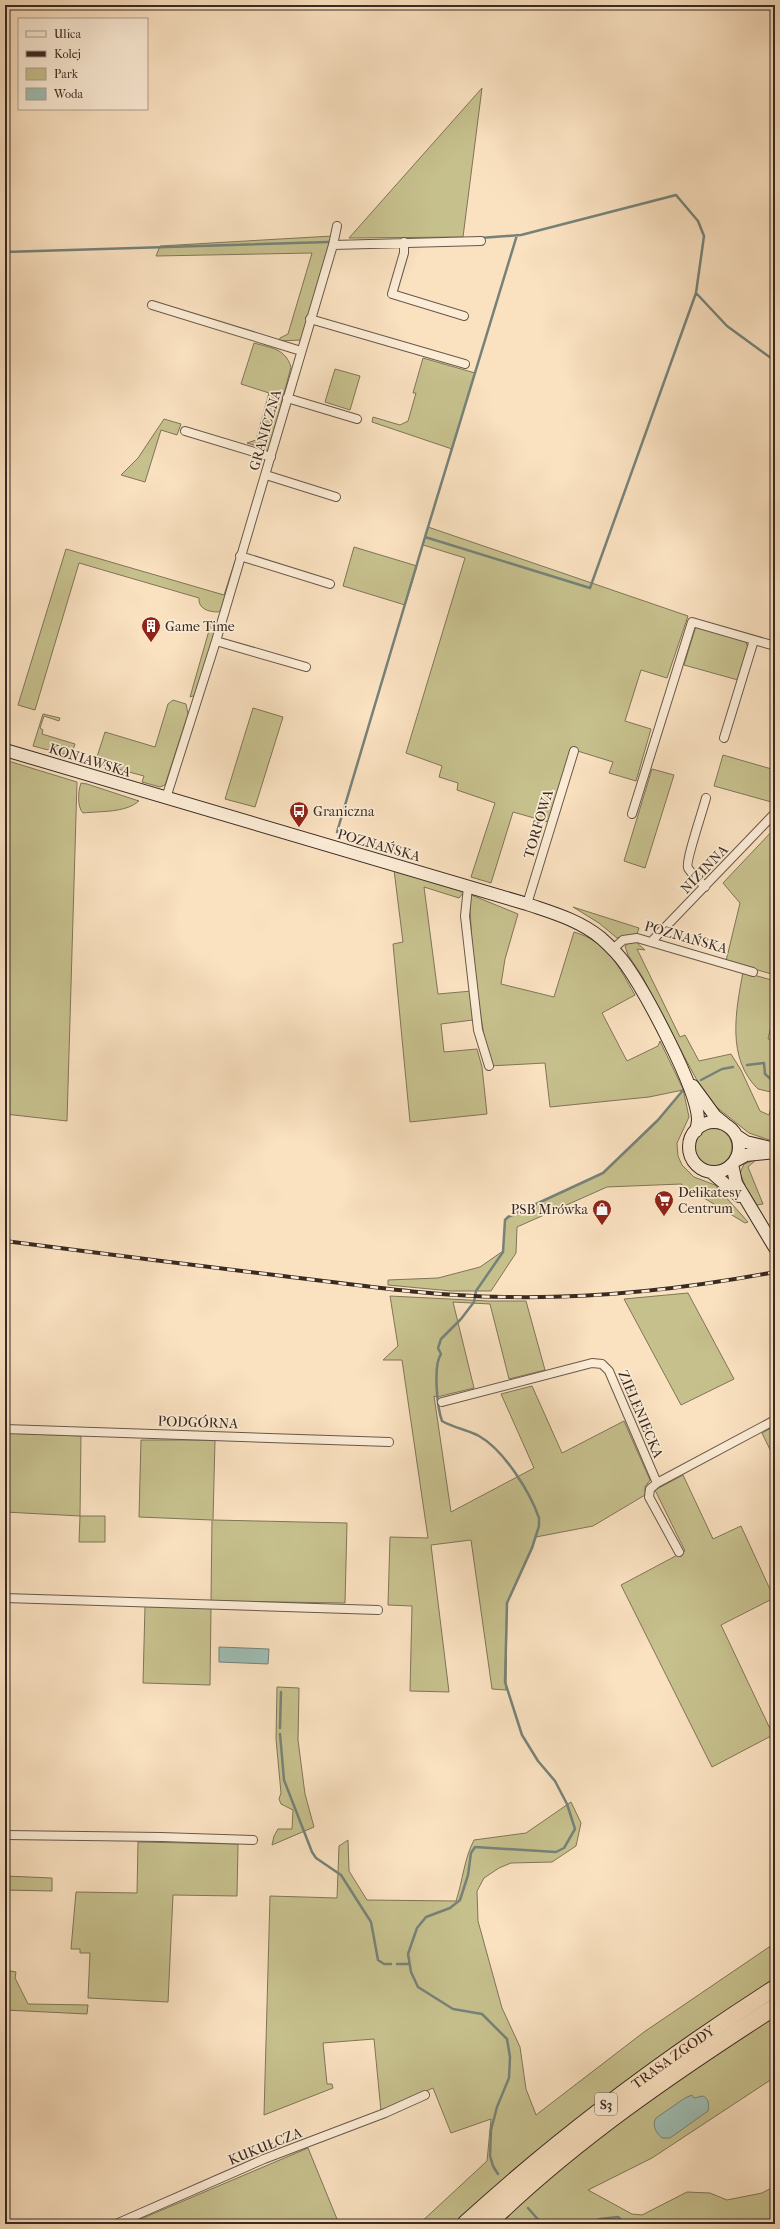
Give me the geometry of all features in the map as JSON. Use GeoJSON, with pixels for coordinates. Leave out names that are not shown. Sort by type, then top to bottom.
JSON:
{"type":"FeatureCollection","features":[{"type":"Feature","properties":{"kind":"highway","name":"TRASA ZGODY"},"geometry":{"type":"LineString","coordinates":[[465,2224],[518,2175],[618,2095],[664,2061],[775,1988]]}},
{"type":"Feature","properties":{"kind":"highway","name":"TRASA ZGODY"},"geometry":{"type":"LineString","coordinates":[[488,2224],[559,2162],[626,2108],[775,2007]]}},
{"type":"Feature","properties":{"kind":"main road","name":"KONIAWSKA"},"geometry":{"type":"LineString","coordinates":[[5,750],[166,798]]}},
{"type":"Feature","properties":{"kind":"main road","name":"POZNAŃSKA"},"geometry":{"type":"LineString","coordinates":[[166,798],[527,904],[578,923],[613,949],[637,982],[684,1074],[696,1107],[698,1120],[696,1131]]}},
{"type":"Feature","properties":{"kind":"main road","name":"POZNAŃSKA"},"geometry":{"type":"LineString","coordinates":[[684,1074],[706,1104],[728,1127]]}},
{"type":"Feature","properties":{"kind":"main road"},"geometry":{"type":"LineString","coordinates":[[750,1207],[731,1187],[711,1172],[699,1167],[690,1155],[690,1143],[696,1131],[712,1123],[728,1127],[746,1142],[775,1150]]}},
{"type":"Feature","properties":{"kind":"main road"},"geometry":{"type":"LineString","coordinates":[[737,1136],[740,1150],[733,1163],[736,1183],[775,1248]]}},
{"type":"Feature","properties":{"kind":"main road"},"geometry":{"type":"LineString","coordinates":[[711,1172],[726,1168],[746,1155],[775,1150]]}},
{"type":"Feature","properties":{"kind":"street","name":"GRANICZNA"},"geometry":{"type":"LineString","coordinates":[[166,798],[216,641],[240,556],[266,475],[310,319],[333,245],[337,226]]}},
{"type":"Feature","properties":{"kind":"street"},"geometry":{"type":"LineString","coordinates":[[333,245],[481,241]]}},
{"type":"Feature","properties":{"kind":"street"},"geometry":{"type":"LineString","coordinates":[[404,242],[404,253],[392,294],[464,316]]}},
{"type":"Feature","properties":{"kind":"street"},"geometry":{"type":"LineString","coordinates":[[152,305],[301,351]]}},
{"type":"Feature","properties":{"kind":"street"},"geometry":{"type":"LineString","coordinates":[[310,319],[465,364]]}},
{"type":"Feature","properties":{"kind":"street"},"geometry":{"type":"LineString","coordinates":[[287,398],[358,419]]}},
{"type":"Feature","properties":{"kind":"street"},"geometry":{"type":"LineString","coordinates":[[185,431],[271,457]]}},
{"type":"Feature","properties":{"kind":"street"},"geometry":{"type":"LineString","coordinates":[[266,475],[336,497]]}},
{"type":"Feature","properties":{"kind":"street"},"geometry":{"type":"LineString","coordinates":[[240,556],[330,584]]}},
{"type":"Feature","properties":{"kind":"street"},"geometry":{"type":"LineString","coordinates":[[632,814],[692,622],[775,646]]}},
{"type":"Feature","properties":{"kind":"street"},"geometry":{"type":"LineString","coordinates":[[724,738],[754,640]]}},
{"type":"Feature","properties":{"kind":"street"},"geometry":{"type":"LineString","coordinates":[[216,641],[306,667]]}},
{"type":"Feature","properties":{"kind":"street","name":"TORFOWA"},"geometry":{"type":"LineString","coordinates":[[527,904],[574,751]]}},
{"type":"Feature","properties":{"kind":"street"},"geometry":{"type":"LineString","coordinates":[[706,798],[698,830],[687,858],[688,868],[706,887]]}},
{"type":"Feature","properties":{"kind":"street","name":"NIZINNA"},"geometry":{"type":"LineString","coordinates":[[651,942],[706,887],[775,813]]}},
{"type":"Feature","properties":{"kind":"street"},"geometry":{"type":"LineString","coordinates":[[468,887],[465,916],[478,1030],[489,1066]]}},
{"type":"Feature","properties":{"kind":"street","name":"POZNAŃSKA"},"geometry":{"type":"LineString","coordinates":[[613,949],[627,938],[637,938],[753,972]]}},
{"type":"Feature","properties":{"kind":"street","name":"ZIELENIECKA"},"geometry":{"type":"LineString","coordinates":[[442,1402],[592,1363],[602,1364],[609,1371],[657,1483],[775,1420]]}},
{"type":"Feature","properties":{"kind":"street","name":"PODGÓRNA"},"geometry":{"type":"LineString","coordinates":[[5,1429],[389,1442]]}},
{"type":"Feature","properties":{"kind":"street"},"geometry":{"type":"LineString","coordinates":[[657,1483],[650,1489],[649,1497],[679,1552]]}},
{"type":"Feature","properties":{"kind":"street"},"geometry":{"type":"LineString","coordinates":[[5,1598],[378,1610]]}},
{"type":"Feature","properties":{"kind":"street"},"geometry":{"type":"LineString","coordinates":[[5,1835],[253,1840]]}},
{"type":"Feature","properties":{"kind":"street","name":"KUKUŁCZA"},"geometry":{"type":"LineString","coordinates":[[116,2224],[264,2159],[385,2113],[425,2095]]}},
{"type":"Feature","properties":{"kind":"green space"},"geometry":{"type":"Polygon","coordinates":[[[482,88],[463,237],[349,238],[482,88]]]}},
{"type":"Feature","properties":{"kind":"green space"},"geometry":{"type":"Polygon","coordinates":[[[332,236],[301,340],[279,341],[280,338],[288,334],[312,253],[156,256],[160,246],[332,236]]]}},
{"type":"Feature","properties":{"kind":"green space"},"geometry":{"type":"Polygon","coordinates":[[[254,343],[281,352],[291,367],[269,450],[247,443],[256,440],[269,393],[241,384],[254,343]]]}},
{"type":"Feature","properties":{"kind":"green space"},"geometry":{"type":"Polygon","coordinates":[[[423,358],[475,373],[452,449],[372,422],[373,417],[400,425],[408,421],[416,393],[413,393],[423,358]]]}},
{"type":"Feature","properties":{"kind":"green space"},"geometry":{"type":"Polygon","coordinates":[[[335,369],[360,376],[350,410],[325,402],[335,369]]]}},
{"type":"Feature","properties":{"kind":"green space"},"geometry":{"type":"Polygon","coordinates":[[[164,419],[181,424],[177,435],[161,430],[145,482],[121,475],[138,458],[164,419]]]}},
{"type":"Feature","properties":{"kind":"green space"},"geometry":{"type":"Polygon","coordinates":[[[428,527],[688,616],[667,678],[641,670],[625,721],[651,729],[636,781],[609,773],[613,762],[571,749],[548,822],[513,812],[491,883],[471,877],[495,803],[457,790],[458,783],[439,777],[442,766],[406,753],[465,558],[423,545],[428,527]]]}},
{"type":"Feature","properties":{"kind":"green space"},"geometry":{"type":"Polygon","coordinates":[[[354,547],[417,566],[405,605],[343,586],[354,547]]]}},
{"type":"Feature","properties":{"kind":"green space"},"geometry":{"type":"Polygon","coordinates":[[[66,549],[224,595],[235,561],[236,563],[222,609],[218,612],[202,607],[199,602],[199,598],[79,563],[35,710],[18,705],[66,549]]]}},
{"type":"Feature","properties":{"kind":"green space"},"geometry":{"type":"Polygon","coordinates":[[[212,620],[214,635],[196,695],[190,697],[212,620]]]}},
{"type":"Feature","properties":{"kind":"green space"},"geometry":{"type":"Polygon","coordinates":[[[696,626],[745,640],[748,647],[738,680],[684,665],[696,626]]]}},
{"type":"Feature","properties":{"kind":"green space"},"geometry":{"type":"Polygon","coordinates":[[[173,700],[186,704],[188,714],[165,785],[160,787],[142,782],[144,776],[95,763],[105,732],[155,747],[168,704],[173,700]]]}},
{"type":"Feature","properties":{"kind":"green space"},"geometry":{"type":"Polygon","coordinates":[[[253,708],[283,717],[255,807],[225,799],[253,708]]]}},
{"type":"Feature","properties":{"kind":"green space"},"geometry":{"type":"Polygon","coordinates":[[[43,714],[60,718],[59,721],[44,716],[40,728],[43,730],[42,734],[75,744],[71,756],[33,746],[43,714]]]}},
{"type":"Feature","properties":{"kind":"green space"},"geometry":{"type":"Polygon","coordinates":[[[723,755],[775,770],[775,803],[714,786],[723,755]]]}},
{"type":"Feature","properties":{"kind":"green space"},"geometry":{"type":"Polygon","coordinates":[[[5,760],[77,782],[67,1121],[5,1114],[5,760]]]}},
{"type":"Feature","properties":{"kind":"green space"},"geometry":{"type":"Polygon","coordinates":[[[652,769],[674,775],[645,868],[624,861],[652,769]]]}},
{"type":"Feature","properties":{"kind":"green space"},"geometry":{"type":"Polygon","coordinates":[[[81,783],[139,801],[120,810],[83,813],[80,807],[79,799],[81,783]]]}},
{"type":"Feature","properties":{"kind":"green space"},"geometry":{"type":"Polygon","coordinates":[[[775,828],[775,975],[726,961],[740,903],[723,883],[775,828]]]}},
{"type":"Feature","properties":{"kind":"green space"},"geometry":{"type":"Polygon","coordinates":[[[394,870],[465,891],[459,898],[424,887],[438,994],[472,991],[473,1020],[441,1024],[444,1052],[477,1049],[482,1067],[487,1114],[410,1122],[393,944],[403,942],[394,870]]]}},
{"type":"Feature","properties":{"kind":"green space"},"geometry":{"type":"Polygon","coordinates":[[[469,894],[518,914],[505,959],[501,984],[554,997],[574,932],[586,936],[611,956],[635,995],[602,1013],[627,1061],[658,1046],[660,1041],[683,1089],[689,1117],[677,1143],[678,1156],[682,1165],[694,1177],[715,1185],[748,1222],[745,1223],[681,1184],[607,1187],[517,1227],[516,1253],[491,1291],[451,1291],[388,1285],[388,1280],[438,1278],[480,1267],[503,1251],[505,1220],[508,1217],[603,1173],[658,1121],[683,1090],[649,1097],[550,1107],[545,1063],[489,1066],[474,974],[469,894]]]}},
{"type":"Feature","properties":{"kind":"green space"},"geometry":{"type":"Polygon","coordinates":[[[573,907],[639,928],[637,934],[617,938],[599,923],[573,907]]]}},
{"type":"Feature","properties":{"kind":"green space"},"geometry":{"type":"Polygon","coordinates":[[[636,942],[645,950],[637,949],[680,1037],[685,1035],[699,1061],[731,1054],[741,1070],[760,1111],[769,1115],[771,1107],[775,1107],[775,1142],[749,1133],[710,1102],[694,1075],[642,976],[628,955],[625,946],[629,943],[636,942]]]}},
{"type":"Feature","properties":{"kind":"green space"},"geometry":{"type":"Polygon","coordinates":[[[743,972],[775,981],[775,1026],[771,1026],[768,1039],[775,1040],[775,1093],[758,1089],[748,1077],[741,1063],[737,1048],[736,1018],[743,972]]]}},
{"type":"Feature","properties":{"kind":"green space"},"geometry":{"type":"Polygon","coordinates":[[[713,1128],[723,1131],[729,1137],[732,1147],[729,1157],[723,1163],[713,1166],[703,1163],[697,1157],[694,1147],[697,1137],[703,1131],[713,1128]]]}},
{"type":"Feature","properties":{"kind":"green space"},"geometry":{"type":"Polygon","coordinates":[[[757,1159],[748,1167],[763,1204],[757,1205],[746,1188],[740,1173],[744,1164],[757,1159]]]}},
{"type":"Feature","properties":{"kind":"green space"},"geometry":{"type":"Polygon","coordinates":[[[688,1293],[734,1379],[681,1405],[624,1299],[688,1293]]]}},
{"type":"Feature","properties":{"kind":"green space"},"geometry":{"type":"Polygon","coordinates":[[[390,1296],[488,1301],[526,1301],[545,1370],[509,1379],[490,1304],[453,1302],[474,1388],[437,1397],[434,1396],[451,1512],[534,1468],[501,1394],[532,1386],[562,1453],[624,1421],[650,1480],[645,1487],[645,1495],[593,1526],[536,1537],[507,1603],[506,1690],[492,1689],[471,1540],[431,1545],[449,1692],[410,1691],[412,1606],[388,1605],[390,1537],[428,1538],[402,1360],[383,1360],[398,1346],[390,1296]]]}},
{"type":"Feature","properties":{"kind":"green space"},"geometry":{"type":"Polygon","coordinates":[[[775,1426],[775,1460],[762,1433],[775,1426]]]}},
{"type":"Feature","properties":{"kind":"green space"},"geometry":{"type":"Polygon","coordinates":[[[5,1433],[81,1436],[80,1516],[5,1512],[5,1433]]]}},
{"type":"Feature","properties":{"kind":"green space"},"geometry":{"type":"Polygon","coordinates":[[[141,1440],[215,1440],[213,1520],[347,1523],[345,1603],[211,1601],[212,1520],[139,1517],[141,1440]]]}},
{"type":"Feature","properties":{"kind":"green space"},"geometry":{"type":"Polygon","coordinates":[[[683,1475],[713,1539],[741,1526],[774,1598],[721,1625],[773,1735],[712,1767],[621,1585],[685,1551],[655,1490],[683,1475]]]}},
{"type":"Feature","properties":{"kind":"green space"},"geometry":{"type":"Polygon","coordinates":[[[80,1516],[105,1516],[105,1542],[79,1542],[80,1516]]]}},
{"type":"Feature","properties":{"kind":"green space"},"geometry":{"type":"Polygon","coordinates":[[[145,1606],[211,1608],[210,1685],[143,1683],[145,1606]]]}},
{"type":"Feature","properties":{"kind":"green space"},"geometry":{"type":"Polygon","coordinates":[[[277,1687],[299,1688],[298,1740],[305,1794],[314,1827],[272,1845],[274,1836],[278,1829],[292,1829],[293,1810],[281,1804],[279,1799],[281,1793],[276,1739],[277,1687]]]}},
{"type":"Feature","properties":{"kind":"green space"},"geometry":{"type":"Polygon","coordinates":[[[571,1802],[581,1823],[576,1846],[552,1862],[511,1863],[499,1868],[484,1878],[477,1891],[478,1921],[502,2008],[520,2047],[526,2089],[536,2115],[644,2032],[775,1943],[775,2077],[652,2158],[588,2190],[632,2214],[642,2215],[687,2192],[710,2193],[727,2200],[762,2193],[775,2186],[775,2224],[419,2224],[487,2161],[491,2119],[451,2133],[433,2088],[381,2111],[374,2039],[323,2043],[327,2084],[332,2084],[333,2088],[264,2115],[270,1896],[337,1898],[339,1846],[348,1840],[349,1871],[367,1900],[456,1901],[468,1855],[474,1840],[526,1833],[571,1802]]]}},
{"type":"Feature","properties":{"kind":"green space"},"geometry":{"type":"Polygon","coordinates":[[[138,1842],[238,1844],[237,1896],[173,1895],[168,2002],[88,1998],[90,1953],[80,1953],[80,1949],[71,1949],[76,1892],[137,1893],[138,1842]]]}},
{"type":"Feature","properties":{"kind":"green space"},"geometry":{"type":"Polygon","coordinates":[[[5,1876],[52,1878],[52,1891],[5,1890],[5,1876]]]}},
{"type":"Feature","properties":{"kind":"green space"},"geometry":{"type":"Polygon","coordinates":[[[5,1970],[16,1972],[15,1978],[28,2004],[88,2005],[87,2014],[5,2010],[5,1970]]]}},
{"type":"Feature","properties":{"kind":"green space"},"geometry":{"type":"Polygon","coordinates":[[[308,2148],[339,2224],[129,2224],[308,2148]]]}},
{"type":"Feature","properties":{"kind":"water"},"geometry":{"type":"Polygon","coordinates":[[[219,1647],[269,1649],[268,1664],[219,1662],[219,1647]]]}},
{"type":"Feature","properties":{"kind":"water"},"geometry":{"type":"Polygon","coordinates":[[[692,2095],[694,2098],[703,2096],[707,2100],[708,2111],[670,2138],[662,2138],[655,2128],[654,2123],[656,2118],[685,2098],[692,2095]]]}},
{"type":"Feature","properties":{"kind":"waterway"},"geometry":{"type":"LineString","coordinates":[[337,832],[425,537],[590,588],[696,293],[704,236],[698,221],[676,195],[521,235],[480,238]]}},
{"type":"Feature","properties":{"kind":"waterway"},"geometry":{"type":"LineString","coordinates":[[425,537],[517,235]]}},
{"type":"Feature","properties":{"kind":"waterway"},"geometry":{"type":"LineString","coordinates":[[5,252],[427,239]]}},
{"type":"Feature","properties":{"kind":"waterway"},"geometry":{"type":"LineString","coordinates":[[697,294],[727,326],[775,361]]}},
{"type":"Feature","properties":{"kind":"waterway"},"geometry":{"type":"LineString","coordinates":[[747,1065],[764,1063],[765,1074],[775,1083]]}},
{"type":"Feature","properties":{"kind":"waterway"},"geometry":{"type":"LineString","coordinates":[[701,1080],[722,1069],[733,1067]]}},
{"type":"Feature","properties":{"kind":"waterway"},"geometry":{"type":"LineString","coordinates":[[498,2174],[493,2166],[490,2156],[491,2130],[497,2107],[509,2078],[510,2057],[507,2039],[482,2014],[453,2009],[418,1987],[411,1972],[408,1954],[417,1928],[426,1917],[450,1908],[460,1900],[468,1875],[471,1853],[475,1847],[556,1852],[564,1848],[575,1829],[567,1804],[555,1781],[538,1761],[522,1735],[505,1682],[507,1603],[532,1548],[539,1526],[539,1518],[523,1484],[498,1451],[479,1436],[442,1421],[436,1376],[441,1354],[438,1348],[441,1339],[461,1319],[474,1302],[476,1291],[503,1252],[505,1220],[508,1217],[603,1173],[658,1120],[684,1089]]}},
{"type":"Feature","properties":{"kind":"waterway"},"geometry":{"type":"LineString","coordinates":[[280,1728],[281,1692]]}},
{"type":"Feature","properties":{"kind":"waterway"},"geometry":{"type":"LineString","coordinates":[[280,1734],[284,1780],[312,1852],[316,1858],[341,1875],[371,1922],[378,1960],[384,1964],[391,1964]]}},
{"type":"Feature","properties":{"kind":"waterway"},"geometry":{"type":"LineString","coordinates":[[397,1964],[409,1964]]}},
{"type":"Feature","properties":{"kind":"waterway"},"geometry":{"type":"LineString","coordinates":[[528,2208],[542,2224]]}},
{"type":"Feature","properties":{"kind":"waterway"},"geometry":{"type":"LineString","coordinates":[[589,2224],[600,2219],[618,2217],[626,2224]]}},
{"type":"Feature","properties":{"kind":"railway"},"geometry":{"type":"LineString","coordinates":[[5,1241],[449,1295],[538,1297],[640,1292],[775,1272]]}},
{"type":"Feature","properties":{"kind":"place","name":"Game Time"},"geometry":{"type":"Point","coordinates":[151,643]}},
{"type":"Feature","properties":{"kind":"place","name":"Graniczna"},"geometry":{"type":"Point","coordinates":[299,828]}},
{"type":"Feature","properties":{"kind":"place","name":"Delikatesy Centrum"},"geometry":{"type":"Point","coordinates":[664,1217]}},
{"type":"Feature","properties":{"kind":"place","name":"PSB Mrówka"},"geometry":{"type":"Point","coordinates":[602,1226]}}]}
